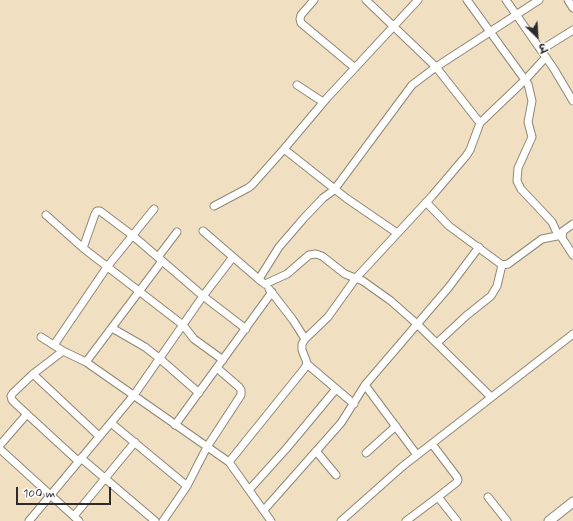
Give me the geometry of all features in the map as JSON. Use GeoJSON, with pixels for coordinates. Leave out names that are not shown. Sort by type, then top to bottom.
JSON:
{"type":"FeatureCollection","features":[{"type":"Feature","properties":{"kind":"main road"},"geometry":{"type":"LineString","coordinates":[[549,521],[571,507]]}},
{"type":"Feature","properties":{"kind":"street"},"geometry":{"type":"LineString","coordinates":[[314,0],[301,15],[301,23],[355,68]]}},
{"type":"Feature","properties":{"kind":"street"},"geometry":{"type":"LineString","coordinates":[[366,0],[436,67],[480,123]]}},
{"type":"Feature","properties":{"kind":"street"},"geometry":{"type":"LineString","coordinates":[[214,206],[248,188],[284,149],[323,102],[418,0]]}},
{"type":"Feature","properties":{"kind":"street"},"geometry":{"type":"LineString","coordinates":[[467,0],[526,79],[530,89],[532,101],[528,122],[532,137],[518,168],[517,181],[521,190],[552,222],[564,244],[573,255]]}},
{"type":"Feature","properties":{"kind":"street"},"geometry":{"type":"LineString","coordinates":[[506,0],[573,99]]}},
{"type":"Feature","properties":{"kind":"street"},"geometry":{"type":"LineString","coordinates":[[259,279],[280,247],[299,223],[323,198],[334,190],[401,100],[406,91],[412,85],[436,67],[539,0]]}},
{"type":"Feature","properties":{"kind":"street"},"geometry":{"type":"LineString","coordinates":[[568,0],[573,8]]}},
{"type":"Feature","properties":{"kind":"street"},"geometry":{"type":"LineString","coordinates":[[541,50],[573,30]]}},
{"type":"Feature","properties":{"kind":"street"},"geometry":{"type":"LineString","coordinates":[[354,404],[307,364],[302,350],[302,344],[305,339],[328,317],[356,278],[469,153],[480,123],[526,79],[546,57]]}},
{"type":"Feature","properties":{"kind":"street"},"geometry":{"type":"LineString","coordinates":[[297,85],[323,102]]}},
{"type":"Feature","properties":{"kind":"street"},"geometry":{"type":"LineString","coordinates":[[284,149],[334,190],[397,233]]}},
{"type":"Feature","properties":{"kind":"street"},"geometry":{"type":"LineString","coordinates":[[426,202],[450,226],[479,247],[496,262],[502,265],[508,264],[542,239],[560,235],[573,224]]}},
{"type":"Feature","properties":{"kind":"street"},"geometry":{"type":"LineString","coordinates":[[54,345],[107,266],[154,209]]}},
{"type":"Feature","properties":{"kind":"street"},"geometry":{"type":"LineString","coordinates":[[83,248],[95,214],[97,211],[100,211],[132,235],[203,296],[246,329]]}},
{"type":"Feature","properties":{"kind":"street"},"geometry":{"type":"LineString","coordinates":[[46,215],[83,248],[182,325],[194,339],[223,360]]}},
{"type":"Feature","properties":{"kind":"street"},"geometry":{"type":"LineString","coordinates":[[203,231],[265,284],[293,320],[305,339]]}},
{"type":"Feature","properties":{"kind":"street"},"geometry":{"type":"LineString","coordinates":[[86,362],[140,292],[177,232]]}},
{"type":"Feature","properties":{"kind":"street"},"geometry":{"type":"LineString","coordinates":[[264,510],[341,423],[365,385],[449,287],[479,247]]}},
{"type":"Feature","properties":{"kind":"street"},"geometry":{"type":"LineString","coordinates":[[265,284],[282,276],[304,258],[312,254],[322,256],[346,274],[368,284],[391,301],[437,343],[491,397]]}},
{"type":"Feature","properties":{"kind":"street"},"geometry":{"type":"LineString","coordinates":[[29,521],[134,395],[182,325],[233,257]]}},
{"type":"Feature","properties":{"kind":"street"},"geometry":{"type":"LineString","coordinates":[[437,343],[466,316],[491,296],[497,286],[502,265]]}},
{"type":"Feature","properties":{"kind":"street"},"geometry":{"type":"LineString","coordinates":[[175,425],[272,292]]}},
{"type":"Feature","properties":{"kind":"street"},"geometry":{"type":"LineString","coordinates":[[112,328],[145,347],[199,393]]}},
{"type":"Feature","properties":{"kind":"street"},"geometry":{"type":"LineString","coordinates":[[341,521],[403,466],[573,334]]}},
{"type":"Feature","properties":{"kind":"street"},"geometry":{"type":"LineString","coordinates":[[41,337],[63,351],[86,362],[228,462],[271,521]]}},
{"type":"Feature","properties":{"kind":"street"},"geometry":{"type":"LineString","coordinates":[[63,351],[33,374],[13,393],[11,396],[12,400],[80,460],[105,478],[155,521]]}},
{"type":"Feature","properties":{"kind":"street"},"geometry":{"type":"LineString","coordinates":[[228,462],[307,364]]}},
{"type":"Feature","properties":{"kind":"street"},"geometry":{"type":"LineString","coordinates":[[163,521],[186,486],[207,447],[241,395],[242,390],[217,368]]}},
{"type":"Feature","properties":{"kind":"street"},"geometry":{"type":"LineString","coordinates":[[33,374],[99,436]]}},
{"type":"Feature","properties":{"kind":"street"},"geometry":{"type":"LineString","coordinates":[[365,385],[417,455]]}},
{"type":"Feature","properties":{"kind":"street"},"geometry":{"type":"LineString","coordinates":[[249,490],[286,449],[336,388]]}},
{"type":"Feature","properties":{"kind":"street"},"geometry":{"type":"LineString","coordinates":[[0,445],[27,414]]}},
{"type":"Feature","properties":{"kind":"street"},"geometry":{"type":"LineString","coordinates":[[111,423],[186,486]]}},
{"type":"Feature","properties":{"kind":"street"},"geometry":{"type":"LineString","coordinates":[[366,453],[396,426]]}},
{"type":"Feature","properties":{"kind":"street"},"geometry":{"type":"LineString","coordinates":[[0,449],[76,518],[105,478],[135,442]]}},
{"type":"Feature","properties":{"kind":"street"},"geometry":{"type":"LineString","coordinates":[[406,521],[458,480],[432,444]]}},
{"type":"Feature","properties":{"kind":"street"},"geometry":{"type":"LineString","coordinates":[[316,451],[336,475]]}},
{"type":"Feature","properties":{"kind":"street"},"geometry":{"type":"LineString","coordinates":[[438,497],[457,521]]}},
{"type":"Feature","properties":{"kind":"street"},"geometry":{"type":"LineString","coordinates":[[488,497],[507,521]]}}]}
